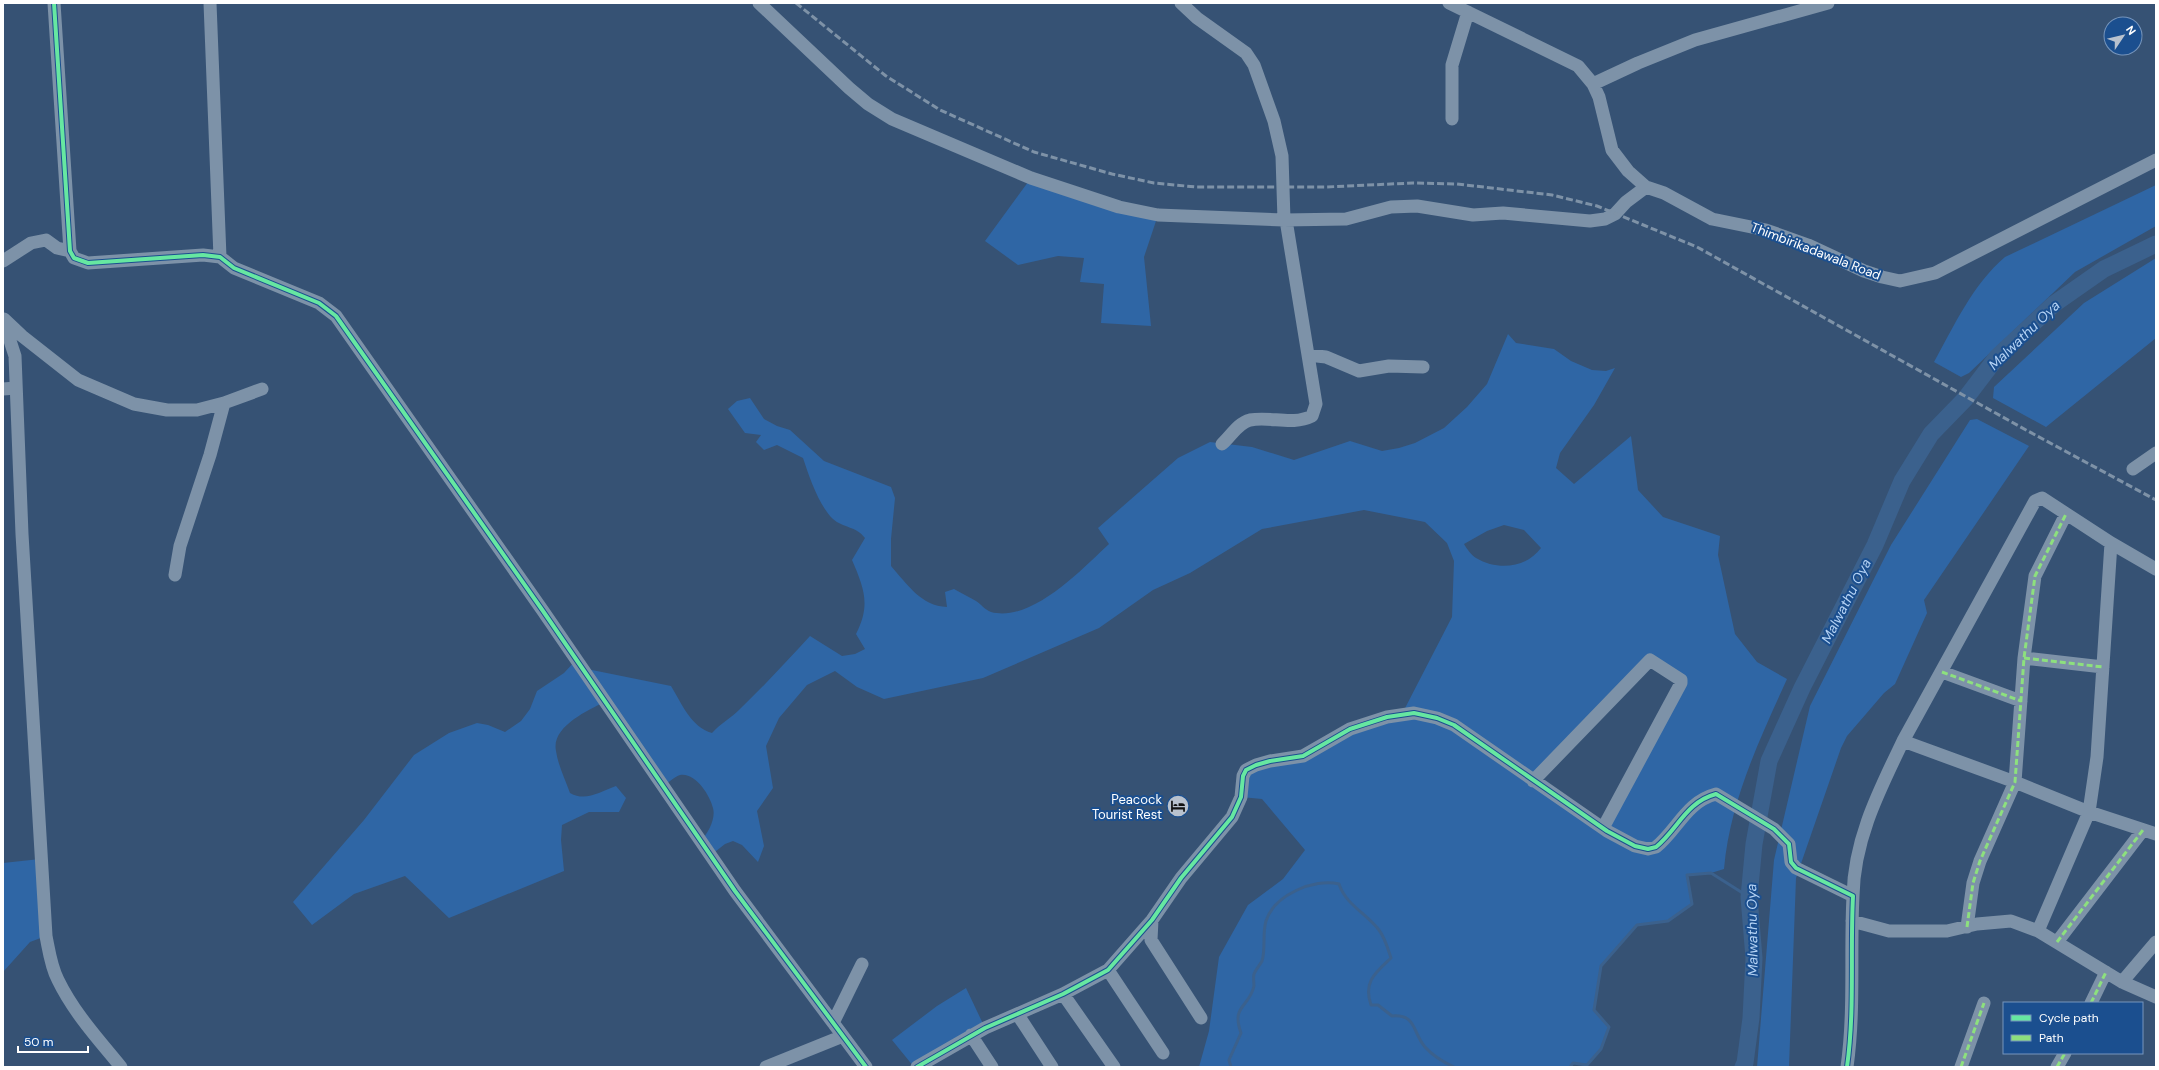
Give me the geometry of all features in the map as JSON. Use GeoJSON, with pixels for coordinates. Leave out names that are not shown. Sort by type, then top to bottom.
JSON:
{"type":"FeatureCollection","features":[{"type":"Feature","properties":{"kind":"street"},"geometry":{"type":"LineString","coordinates":[[54,3],[70,251],[74,258],[88,263],[203,255],[220,257],[234,268],[319,303],[336,316],[547,617],[735,891],[866,1067]]}},
{"type":"Feature","properties":{"kind":"street"},"geometry":{"type":"LineString","coordinates":[[210,3],[220,257]]}},
{"type":"Feature","properties":{"kind":"street"},"geometry":{"type":"LineString","coordinates":[[759,3],[868,104],[892,119],[957,148],[1031,178],[1119,207],[1158,215],[1285,220],[1346,219],[1391,207],[1417,206],[1473,215],[1503,213],[1590,222],[1605,219],[1615,214],[1626,202],[1646,187]]}},
{"type":"Feature","properties":{"kind":"street"},"geometry":{"type":"LineString","coordinates":[[1181,3],[1197,18],[1246,54],[1254,65],[1274,121],[1282,156],[1285,220],[1316,404],[1312,416],[1302,421],[1250,420],[1235,429],[1222,444]]}},
{"type":"Feature","properties":{"kind":"street","name":"Thimbirikadawala Road"},"geometry":{"type":"LineString","coordinates":[[1449,3],[1578,66],[1594,84],[1599,97],[1612,150],[1628,170],[1646,187],[1664,193],[1712,219],[1766,230],[1808,245],[1864,271],[1900,281],[1935,273],[2156,160]]}},
{"type":"Feature","properties":{"kind":"street"},"geometry":{"type":"LineString","coordinates":[[1594,84],[1638,62],[1695,40],[1828,3]]}},
{"type":"Feature","properties":{"kind":"street"},"geometry":{"type":"LineString","coordinates":[[1452,119],[1452,66],[1468,12]]}},
{"type":"Feature","properties":{"kind":"street"},"geometry":{"type":"LineString","coordinates":[[3,261],[31,243],[46,240],[57,248],[70,251]]}},
{"type":"Feature","properties":{"kind":"street"},"geometry":{"type":"LineString","coordinates":[[3,319],[14,356],[9,388],[19,481],[46,936],[51,960],[58,980],[81,1017],[121,1067]]}},
{"type":"Feature","properties":{"kind":"street"},"geometry":{"type":"LineString","coordinates":[[3,319],[78,380],[134,404],[167,410],[197,410],[224,403],[262,389]]}},
{"type":"Feature","properties":{"kind":"street"},"geometry":{"type":"LineString","coordinates":[[1308,356],[1326,357],[1360,371],[1389,366],[1423,367]]}},
{"type":"Feature","properties":{"kind":"street"},"geometry":{"type":"LineString","coordinates":[[175,575],[180,546],[210,455],[224,403]]}},
{"type":"Feature","properties":{"kind":"street"},"geometry":{"type":"LineString","coordinates":[[2133,470],[2156,453]]}},
{"type":"Feature","properties":{"kind":"street"},"geometry":{"type":"LineString","coordinates":[[1847,1067],[1853,1010],[1852,921],[1856,857],[1872,806],[1903,741],[2035,501],[2042,498],[2111,543],[2156,568]]}},
{"type":"Feature","properties":{"kind":"street"},"geometry":{"type":"LineString","coordinates":[[1967,928],[1973,883],[1980,861],[2015,782],[2024,658],[2035,576],[2066,514]]}},
{"type":"Feature","properties":{"kind":"street"},"geometry":{"type":"LineString","coordinates":[[2038,930],[2089,812],[2097,757],[2111,543]]}},
{"type":"Feature","properties":{"kind":"street"},"geometry":{"type":"LineString","coordinates":[[2024,658],[2103,667]]}},
{"type":"Feature","properties":{"kind":"street"},"geometry":{"type":"LineString","coordinates":[[1533,781],[1650,660],[1681,680],[1681,683],[1603,828]]}},
{"type":"Feature","properties":{"kind":"street"},"geometry":{"type":"LineString","coordinates":[[1942,672],[2021,700]]}},
{"type":"Feature","properties":{"kind":"street"},"geometry":{"type":"LineString","coordinates":[[924,1065],[971,1036],[1064,994],[1108,970],[1152,920],[1181,878],[1232,817],[1241,797],[1243,776],[1246,770],[1263,763],[1303,756],[1350,729],[1388,717],[1414,713],[1454,725],[1603,828],[1635,846],[1648,849],[1656,847],[1695,804],[1707,796],[1716,794],[1774,829],[1789,844],[1791,862],[1796,868],[1853,896]]}},
{"type":"Feature","properties":{"kind":"street"},"geometry":{"type":"LineString","coordinates":[[1903,741],[2015,782],[2089,812],[2156,834]]}},
{"type":"Feature","properties":{"kind":"street"},"geometry":{"type":"LineString","coordinates":[[2057,942],[2143,830]]}},
{"type":"Feature","properties":{"kind":"street"},"geometry":{"type":"LineString","coordinates":[[1152,920],[1151,940],[1201,1018]]}},
{"type":"Feature","properties":{"kind":"street"},"geometry":{"type":"LineString","coordinates":[[1852,921],[1889,931],[1947,931],[1967,928],[1977,924],[2012,921],[2038,930],[2122,982],[2156,997]]}},
{"type":"Feature","properties":{"kind":"street"},"geometry":{"type":"LineString","coordinates":[[2122,982],[2156,942]]}},
{"type":"Feature","properties":{"kind":"street"},"geometry":{"type":"LineString","coordinates":[[834,1023],[862,964]]}},
{"type":"Feature","properties":{"kind":"street"},"geometry":{"type":"LineString","coordinates":[[1108,970],[1163,1052]]}},
{"type":"Feature","properties":{"kind":"street"},"geometry":{"type":"LineString","coordinates":[[2091,1002],[2106,972]]}},
{"type":"Feature","properties":{"kind":"street"},"geometry":{"type":"LineString","coordinates":[[1064,994],[1114,1067]]}},
{"type":"Feature","properties":{"kind":"street"},"geometry":{"type":"LineString","coordinates":[[1961,1067],[1984,1003]]}},
{"type":"Feature","properties":{"kind":"street"},"geometry":{"type":"LineString","coordinates":[[1018,1015],[1052,1067]]}},
{"type":"Feature","properties":{"kind":"street"},"geometry":{"type":"LineString","coordinates":[[766,1067],[843,1036]]}},
{"type":"Feature","properties":{"kind":"street"},"geometry":{"type":"LineString","coordinates":[[971,1036],[992,1067]]}},
{"type":"Feature","properties":{"kind":"street"},"geometry":{"type":"LineString","coordinates":[[2058,1067],[2064,1054]]}},
{"type":"Feature","properties":{"kind":"shaded area"},"geometry":{"type":"Polygon","coordinates":[[[1031,178],[1158,215],[1144,257],[1151,326],[1101,323],[1104,284],[1080,282],[1084,258],[1058,256],[1018,265],[985,241],[1031,178]]]}},
{"type":"Feature","properties":{"kind":"shaded area"},"geometry":{"type":"Polygon","coordinates":[[[2156,185],[2156,226],[2075,272],[1969,373],[1961,377],[1934,362],[1965,306],[1983,280],[2005,257],[2156,185]]]}},
{"type":"Feature","properties":{"kind":"shaded area"},"geometry":{"type":"Polygon","coordinates":[[[2156,258],[2156,338],[2046,427],[1993,398],[1994,387],[2084,303],[2156,258]]]}},
{"type":"Feature","properties":{"kind":"shaded area"},"geometry":{"type":"Polygon","coordinates":[[[1508,334],[1516,343],[1554,349],[1571,361],[1592,370],[1606,371],[1615,368],[1594,405],[1560,453],[1556,468],[1574,484],[1631,436],[1638,490],[1663,517],[1720,536],[1718,555],[1735,634],[1757,662],[1787,679],[1756,748],[1739,795],[1732,819],[1724,869],[1711,873],[1687,875],[1692,904],[1668,921],[1637,925],[1601,966],[1594,1010],[1609,1027],[1601,1049],[1587,1065],[1573,1063],[1570,1067],[1199,1067],[1209,1031],[1219,957],[1248,905],[1283,879],[1305,850],[1262,799],[1241,797],[1243,776],[1402,714],[1452,617],[1454,561],[1447,543],[1425,522],[1364,510],[1262,529],[1190,573],[1153,590],[1099,628],[983,678],[884,699],[857,687],[835,671],[807,685],[779,718],[766,746],[773,788],[757,811],[764,846],[758,862],[742,845],[733,841],[725,844],[711,855],[701,841],[709,830],[714,812],[709,797],[705,791],[696,781],[686,775],[680,775],[673,778],[662,787],[604,702],[580,715],[565,727],[559,734],[556,742],[557,756],[570,793],[582,797],[593,795],[616,786],[626,798],[619,812],[589,812],[562,825],[561,840],[564,871],[449,918],[405,876],[354,894],[312,925],[293,902],[364,820],[414,755],[449,733],[477,723],[488,725],[505,732],[521,721],[530,709],[537,691],[564,673],[576,660],[582,668],[671,686],[683,707],[698,726],[712,733],[737,712],[810,636],[842,656],[855,654],[865,649],[856,634],[861,624],[864,597],[860,579],[852,560],[865,538],[858,531],[837,522],[823,507],[803,458],[777,445],[764,450],[756,442],[761,435],[745,433],[728,409],[737,401],[750,398],[764,419],[777,426],[790,430],[824,461],[891,487],[895,498],[891,539],[891,566],[915,593],[930,603],[947,607],[945,592],[954,589],[976,601],[991,612],[1007,613],[1023,610],[1039,602],[1055,592],[1071,579],[1109,544],[1098,528],[1178,458],[1210,442],[1252,447],[1294,460],[1350,441],[1382,451],[1399,448],[1415,443],[1444,428],[1467,407],[1487,384],[1508,334]],[[1504,525],[1487,531],[1464,544],[1476,558],[1493,565],[1502,566],[1528,560],[1541,548],[1524,530],[1504,525]],[[1650,660],[1534,781],[1603,828],[1680,679],[1650,660]]]}},
{"type":"Feature","properties":{"kind":"shaded area"},"geometry":{"type":"Polygon","coordinates":[[[1977,419],[2029,446],[1924,600],[1927,613],[1895,684],[1884,693],[1847,736],[1841,748],[1796,878],[1789,1067],[1757,1067],[1774,860],[1810,706],[1891,545],[1970,420],[1977,419]]]}},
{"type":"Feature","properties":{"kind":"shaded area"},"geometry":{"type":"Polygon","coordinates":[[[40,859],[46,936],[30,942],[3,972],[3,863],[40,859]]]}},
{"type":"Feature","properties":{"kind":"shaded area"},"geometry":{"type":"Polygon","coordinates":[[[966,988],[985,1028],[914,1067],[892,1040],[937,1006],[966,988]]]}},
{"type":"Feature","properties":{"kind":"waterway","name":"Malwathu Oya"},"geometry":{"type":"LineString","coordinates":[[1743,1067],[1745,1063],[1751,1018],[1754,958],[1749,897],[1754,844],[1769,761],[1802,688],[1875,545],[1902,481],[1931,434],[1965,399],[1997,357],[2054,304],[2104,269],[2156,244]]}},
{"type":"Feature","properties":{"kind":"waterway"},"geometry":{"type":"LineString","coordinates":[[1570,1067],[1573,1063],[1587,1065],[1601,1049],[1609,1027],[1594,1010],[1601,966],[1637,925],[1668,921],[1692,904],[1687,875],[1711,873],[1749,897]]}},
{"type":"Feature","properties":{"kind":"waterway"},"geometry":{"type":"LineString","coordinates":[[1231,1067],[1229,1060],[1241,1033],[1238,1024],[1239,1012],[1252,993],[1254,986],[1254,974],[1262,961],[1265,926],[1270,912],[1277,903],[1296,890],[1307,886],[1329,883],[1339,884],[1346,898],[1379,930],[1383,936],[1391,958],[1372,978],[1368,990],[1371,1005],[1378,1005],[1392,1016],[1406,1018],[1413,1025],[1425,1047],[1438,1058],[1454,1067]]}},
{"type":"Feature","properties":{"kind":"railway"},"geometry":{"type":"LineString","coordinates":[[796,3],[886,76],[940,110],[1034,152],[1112,174],[1154,183],[1196,187],[1326,187],[1413,183],[1457,184],[1552,195],[1597,206],[1697,247],[2026,430],[2156,500]]}},
{"type":"Feature","properties":{"kind":"marked path"},"geometry":{"type":"LineString","coordinates":[[1967,927],[1973,883],[1980,861],[2015,782],[2024,658],[2035,576],[2066,514]]}},
{"type":"Feature","properties":{"kind":"marked path"},"geometry":{"type":"LineString","coordinates":[[2024,658],[2103,667]]}},
{"type":"Feature","properties":{"kind":"marked path"},"geometry":{"type":"LineString","coordinates":[[1942,672],[2021,701]]}},
{"type":"Feature","properties":{"kind":"marked path"},"geometry":{"type":"LineString","coordinates":[[2057,942],[2143,830]]}},
{"type":"Feature","properties":{"kind":"marked path"},"geometry":{"type":"LineString","coordinates":[[2091,1002],[2106,972]]}},
{"type":"Feature","properties":{"kind":"marked path"},"geometry":{"type":"LineString","coordinates":[[1961,1067],[1984,1003]]}},
{"type":"Feature","properties":{"kind":"marked path"},"geometry":{"type":"LineString","coordinates":[[2057,1067],[2064,1054]]}},
{"type":"Feature","properties":{"kind":"cycle path"},"geometry":{"type":"LineString","coordinates":[[54,3],[70,251],[74,258],[88,263],[203,255],[220,257],[234,268],[319,303],[336,316],[543,611],[735,891],[866,1067]]}},
{"type":"Feature","properties":{"kind":"cycle path"},"geometry":{"type":"LineString","coordinates":[[917,1067],[985,1028],[1063,994],[1108,970],[1152,920],[1181,878],[1232,817],[1241,797],[1243,776],[1246,770],[1270,761],[1303,756],[1350,729],[1387,717],[1414,713],[1437,718],[1454,725],[1607,831],[1635,846],[1648,849],[1656,847],[1697,803],[1716,794],[1774,829],[1789,844],[1791,862],[1796,868],[1853,896],[1852,1003],[1847,1067]]}},
{"type":"Feature","properties":{"kind":"place","name":"Peacock Tourist Rest"},"geometry":{"type":"Point","coordinates":[1178,806]}}]}
